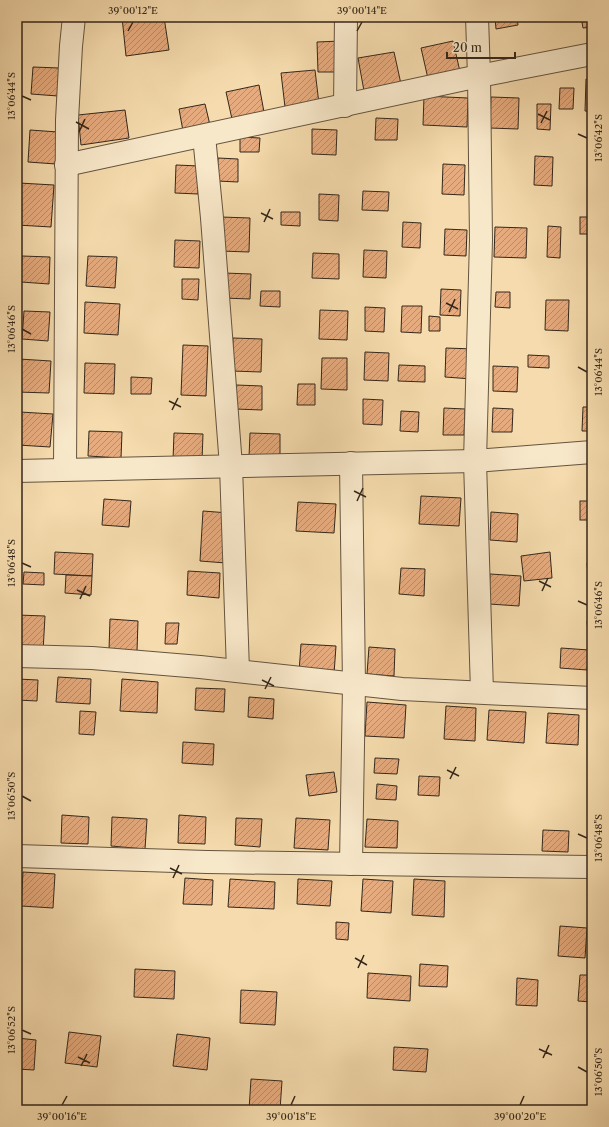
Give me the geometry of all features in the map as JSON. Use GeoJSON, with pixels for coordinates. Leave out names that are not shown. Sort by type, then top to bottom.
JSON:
{"type":"FeatureCollection","features":[{"type":"Feature","properties":{"kind":"street"},"geometry":{"type":"LineString","coordinates":[[65,469],[66,166],[71,46],[74,17]]}},
{"type":"Feature","properties":{"kind":"street"},"geometry":{"type":"LineString","coordinates":[[345,106],[346,17]]}},
{"type":"Feature","properties":{"kind":"street"},"geometry":{"type":"LineString","coordinates":[[477,17],[481,240],[475,461],[482,692]]}},
{"type":"Feature","properties":{"kind":"street"},"geometry":{"type":"LineString","coordinates":[[66,166],[479,76],[592,54]]}},
{"type":"Feature","properties":{"kind":"street"},"geometry":{"type":"LineString","coordinates":[[204,136],[231,466],[238,671]]}},
{"type":"Feature","properties":{"kind":"street"},"geometry":{"type":"LineString","coordinates":[[17,471],[475,461],[592,452]]}},
{"type":"Feature","properties":{"kind":"street"},"geometry":{"type":"LineString","coordinates":[[351,463],[354,685],[351,864]]}},
{"type":"Feature","properties":{"kind":"street"},"geometry":{"type":"LineString","coordinates":[[17,656],[92,658],[238,671],[354,685],[592,698]]}},
{"type":"Feature","properties":{"kind":"street"},"geometry":{"type":"LineString","coordinates":[[17,856],[208,862],[592,867]]}},
{"type":"Feature","properties":{"kind":"building"},"geometry":{"type":"Polygon","coordinates":[[[122,17],[164,17],[169,50],[126,56],[122,17]]]}},
{"type":"Feature","properties":{"kind":"building"},"geometry":{"type":"Polygon","coordinates":[[[495,17],[517,17],[518,25],[496,29],[495,17]]]}},
{"type":"Feature","properties":{"kind":"building"},"geometry":{"type":"Polygon","coordinates":[[[581,17],[592,17],[592,27],[583,28],[581,17]]]}},
{"type":"Feature","properties":{"kind":"building"},"geometry":{"type":"Polygon","coordinates":[[[341,41],[342,72],[318,72],[317,42],[341,41]]]}},
{"type":"Feature","properties":{"kind":"building"},"geometry":{"type":"Polygon","coordinates":[[[453,41],[461,76],[429,83],[421,48],[453,41]]]}},
{"type":"Feature","properties":{"kind":"building"},"geometry":{"type":"Polygon","coordinates":[[[394,52],[401,84],[364,91],[358,58],[394,52]]]}},
{"type":"Feature","properties":{"kind":"building"},"geometry":{"type":"Polygon","coordinates":[[[33,67],[59,68],[58,96],[31,94],[33,67]]]}},
{"type":"Feature","properties":{"kind":"building"},"geometry":{"type":"Polygon","coordinates":[[[315,70],[319,104],[285,107],[281,73],[315,70]]]}},
{"type":"Feature","properties":{"kind":"building"},"geometry":{"type":"Polygon","coordinates":[[[586,79],[592,79],[592,112],[585,111],[586,79]]]}},
{"type":"Feature","properties":{"kind":"building"},"geometry":{"type":"Polygon","coordinates":[[[259,85],[264,112],[232,119],[226,92],[259,85]]]}},
{"type":"Feature","properties":{"kind":"building"},"geometry":{"type":"Polygon","coordinates":[[[560,88],[574,88],[573,109],[559,109],[560,88]]]}},
{"type":"Feature","properties":{"kind":"building"},"geometry":{"type":"Polygon","coordinates":[[[424,96],[468,98],[467,127],[423,125],[424,96]]]}},
{"type":"Feature","properties":{"kind":"building"},"geometry":{"type":"Polygon","coordinates":[[[491,97],[519,98],[518,129],[490,128],[491,97]]]}},
{"type":"Feature","properties":{"kind":"building"},"geometry":{"type":"Polygon","coordinates":[[[205,104],[210,125],[183,131],[179,109],[205,104]]]}},
{"type":"Feature","properties":{"kind":"building"},"geometry":{"type":"Polygon","coordinates":[[[537,104],[551,104],[550,130],[537,129],[537,104]]]}},
{"type":"Feature","properties":{"kind":"building"},"geometry":{"type":"Polygon","coordinates":[[[125,110],[129,138],[81,145],[78,115],[125,110]]]}},
{"type":"Feature","properties":{"kind":"building"},"geometry":{"type":"Polygon","coordinates":[[[376,118],[398,119],[397,140],[375,140],[376,118]]]}},
{"type":"Feature","properties":{"kind":"building"},"geometry":{"type":"Polygon","coordinates":[[[312,129],[337,130],[336,155],[312,154],[312,129]]]}},
{"type":"Feature","properties":{"kind":"building"},"geometry":{"type":"Polygon","coordinates":[[[30,130],[58,132],[56,164],[28,162],[30,130]]]}},
{"type":"Feature","properties":{"kind":"building"},"geometry":{"type":"Polygon","coordinates":[[[240,137],[260,138],[259,152],[240,152],[240,137]]]}},
{"type":"Feature","properties":{"kind":"building"},"geometry":{"type":"Polygon","coordinates":[[[535,156],[553,157],[552,186],[534,185],[535,156]]]}},
{"type":"Feature","properties":{"kind":"building"},"geometry":{"type":"Polygon","coordinates":[[[218,158],[238,159],[238,182],[217,181],[218,158]]]}},
{"type":"Feature","properties":{"kind":"building"},"geometry":{"type":"Polygon","coordinates":[[[443,164],[465,165],[464,195],[442,194],[443,164]]]}},
{"type":"Feature","properties":{"kind":"building"},"geometry":{"type":"Polygon","coordinates":[[[176,165],[199,166],[198,194],[175,193],[176,165]]]}},
{"type":"Feature","properties":{"kind":"building"},"geometry":{"type":"Polygon","coordinates":[[[19,183],[54,185],[51,227],[17,225],[19,183]]]}},
{"type":"Feature","properties":{"kind":"building"},"geometry":{"type":"Polygon","coordinates":[[[363,191],[389,192],[388,211],[362,210],[363,191]]]}},
{"type":"Feature","properties":{"kind":"building"},"geometry":{"type":"Polygon","coordinates":[[[319,194],[339,195],[338,221],[319,220],[319,194]]]}},
{"type":"Feature","properties":{"kind":"building"},"geometry":{"type":"Polygon","coordinates":[[[281,212],[300,212],[300,226],[281,225],[281,212]]]}},
{"type":"Feature","properties":{"kind":"building"},"geometry":{"type":"Polygon","coordinates":[[[221,217],[250,218],[249,252],[220,251],[221,217]]]}},
{"type":"Feature","properties":{"kind":"building"},"geometry":{"type":"Polygon","coordinates":[[[580,217],[592,217],[592,234],[580,234],[580,217]]]}},
{"type":"Feature","properties":{"kind":"building"},"geometry":{"type":"Polygon","coordinates":[[[403,222],[421,223],[420,248],[402,247],[403,222]]]}},
{"type":"Feature","properties":{"kind":"building"},"geometry":{"type":"Polygon","coordinates":[[[548,226],[561,227],[560,258],[547,257],[548,226]]]}},
{"type":"Feature","properties":{"kind":"building"},"geometry":{"type":"Polygon","coordinates":[[[495,227],[527,228],[526,258],[494,257],[495,227]]]}},
{"type":"Feature","properties":{"kind":"building"},"geometry":{"type":"Polygon","coordinates":[[[445,229],[467,230],[466,256],[444,255],[445,229]]]}},
{"type":"Feature","properties":{"kind":"building"},"geometry":{"type":"Polygon","coordinates":[[[175,240],[200,241],[199,268],[174,267],[175,240]]]}},
{"type":"Feature","properties":{"kind":"building"},"geometry":{"type":"Polygon","coordinates":[[[364,250],[387,251],[386,278],[363,277],[364,250]]]}},
{"type":"Feature","properties":{"kind":"building"},"geometry":{"type":"Polygon","coordinates":[[[313,253],[339,254],[339,279],[312,278],[313,253]]]}},
{"type":"Feature","properties":{"kind":"building"},"geometry":{"type":"Polygon","coordinates":[[[22,256],[50,257],[49,284],[21,282],[22,256]]]}},
{"type":"Feature","properties":{"kind":"building"},"geometry":{"type":"Polygon","coordinates":[[[88,256],[117,257],[115,288],[86,286],[88,256]]]}},
{"type":"Feature","properties":{"kind":"building"},"geometry":{"type":"Polygon","coordinates":[[[224,273],[251,274],[250,299],[223,298],[224,273]]]}},
{"type":"Feature","properties":{"kind":"building"},"geometry":{"type":"Polygon","coordinates":[[[182,279],[199,279],[198,300],[182,299],[182,279]]]}},
{"type":"Feature","properties":{"kind":"building"},"geometry":{"type":"Polygon","coordinates":[[[441,289],[461,290],[460,316],[440,315],[441,289]]]}},
{"type":"Feature","properties":{"kind":"building"},"geometry":{"type":"Polygon","coordinates":[[[261,291],[280,291],[280,307],[260,306],[261,291]]]}},
{"type":"Feature","properties":{"kind":"building"},"geometry":{"type":"Polygon","coordinates":[[[496,292],[510,292],[510,308],[495,307],[496,292]]]}},
{"type":"Feature","properties":{"kind":"building"},"geometry":{"type":"Polygon","coordinates":[[[546,300],[569,300],[568,331],[545,330],[546,300]]]}},
{"type":"Feature","properties":{"kind":"building"},"geometry":{"type":"Polygon","coordinates":[[[85,302],[120,304],[118,335],[84,333],[85,302]]]}},
{"type":"Feature","properties":{"kind":"building"},"geometry":{"type":"Polygon","coordinates":[[[402,306],[422,306],[421,333],[401,332],[402,306]]]}},
{"type":"Feature","properties":{"kind":"building"},"geometry":{"type":"Polygon","coordinates":[[[365,307],[385,308],[384,332],[365,331],[365,307]]]}},
{"type":"Feature","properties":{"kind":"building"},"geometry":{"type":"Polygon","coordinates":[[[320,310],[348,311],[347,340],[319,339],[320,310]]]}},
{"type":"Feature","properties":{"kind":"building"},"geometry":{"type":"Polygon","coordinates":[[[24,311],[50,312],[48,341],[22,339],[24,311]]]}},
{"type":"Feature","properties":{"kind":"building"},"geometry":{"type":"Polygon","coordinates":[[[429,316],[440,317],[440,331],[429,331],[429,316]]]}},
{"type":"Feature","properties":{"kind":"building"},"geometry":{"type":"Polygon","coordinates":[[[233,338],[262,339],[261,372],[232,371],[233,338]]]}},
{"type":"Feature","properties":{"kind":"building"},"geometry":{"type":"Polygon","coordinates":[[[183,345],[208,346],[206,396],[181,395],[183,345]]]}},
{"type":"Feature","properties":{"kind":"building"},"geometry":{"type":"Polygon","coordinates":[[[446,348],[474,349],[472,379],[445,377],[446,348]]]}},
{"type":"Feature","properties":{"kind":"building"},"geometry":{"type":"Polygon","coordinates":[[[365,352],[389,353],[388,381],[364,380],[365,352]]]}},
{"type":"Feature","properties":{"kind":"building"},"geometry":{"type":"Polygon","coordinates":[[[528,355],[549,356],[549,368],[528,367],[528,355]]]}},
{"type":"Feature","properties":{"kind":"building"},"geometry":{"type":"Polygon","coordinates":[[[322,358],[347,358],[347,390],[321,389],[322,358]]]}},
{"type":"Feature","properties":{"kind":"building"},"geometry":{"type":"Polygon","coordinates":[[[19,359],[51,361],[49,393],[17,392],[19,359]]]}},
{"type":"Feature","properties":{"kind":"building"},"geometry":{"type":"Polygon","coordinates":[[[85,363],[115,364],[114,394],[84,393],[85,363]]]}},
{"type":"Feature","properties":{"kind":"building"},"geometry":{"type":"Polygon","coordinates":[[[399,365],[425,366],[425,382],[398,381],[399,365]]]}},
{"type":"Feature","properties":{"kind":"building"},"geometry":{"type":"Polygon","coordinates":[[[493,366],[518,367],[517,392],[493,391],[493,366]]]}},
{"type":"Feature","properties":{"kind":"building"},"geometry":{"type":"Polygon","coordinates":[[[131,377],[152,378],[151,394],[131,394],[131,377]]]}},
{"type":"Feature","properties":{"kind":"building"},"geometry":{"type":"Polygon","coordinates":[[[298,384],[315,384],[315,405],[297,405],[298,384]]]}},
{"type":"Feature","properties":{"kind":"building"},"geometry":{"type":"Polygon","coordinates":[[[236,385],[262,386],[262,410],[235,409],[236,385]]]}},
{"type":"Feature","properties":{"kind":"building"},"geometry":{"type":"Polygon","coordinates":[[[363,399],[383,400],[382,425],[363,424],[363,399]]]}},
{"type":"Feature","properties":{"kind":"building"},"geometry":{"type":"Polygon","coordinates":[[[583,407],[592,407],[592,431],[582,431],[583,407]]]}},
{"type":"Feature","properties":{"kind":"building"},"geometry":{"type":"Polygon","coordinates":[[[444,408],[465,409],[464,435],[443,435],[444,408]]]}},
{"type":"Feature","properties":{"kind":"building"},"geometry":{"type":"Polygon","coordinates":[[[493,408],[513,409],[512,432],[492,432],[493,408]]]}},
{"type":"Feature","properties":{"kind":"building"},"geometry":{"type":"Polygon","coordinates":[[[401,411],[419,412],[418,432],[400,431],[401,411]]]}},
{"type":"Feature","properties":{"kind":"building"},"geometry":{"type":"Polygon","coordinates":[[[20,412],[53,414],[50,447],[18,445],[20,412]]]}},
{"type":"Feature","properties":{"kind":"building"},"geometry":{"type":"Polygon","coordinates":[[[89,431],[122,432],[121,458],[88,456],[89,431]]]}},
{"type":"Feature","properties":{"kind":"building"},"geometry":{"type":"Polygon","coordinates":[[[174,433],[203,434],[202,461],[173,460],[174,433]]]}},
{"type":"Feature","properties":{"kind":"building"},"geometry":{"type":"Polygon","coordinates":[[[250,433],[280,434],[280,458],[249,457],[250,433]]]}},
{"type":"Feature","properties":{"kind":"building"},"geometry":{"type":"Polygon","coordinates":[[[421,496],[461,498],[459,526],[419,524],[421,496]]]}},
{"type":"Feature","properties":{"kind":"building"},"geometry":{"type":"Polygon","coordinates":[[[104,499],[131,501],[129,527],[102,525],[104,499]]]}},
{"type":"Feature","properties":{"kind":"building"},"geometry":{"type":"Polygon","coordinates":[[[580,501],[592,501],[592,520],[580,520],[580,501]]]}},
{"type":"Feature","properties":{"kind":"building"},"geometry":{"type":"Polygon","coordinates":[[[298,502],[336,504],[334,533],[296,531],[298,502]]]}},
{"type":"Feature","properties":{"kind":"building"},"geometry":{"type":"Polygon","coordinates":[[[203,511],[229,513],[226,563],[200,561],[203,511]]]}},
{"type":"Feature","properties":{"kind":"building"},"geometry":{"type":"Polygon","coordinates":[[[491,512],[518,514],[517,542],[490,540],[491,512]]]}},
{"type":"Feature","properties":{"kind":"building"},"geometry":{"type":"Polygon","coordinates":[[[55,552],[93,554],[92,576],[54,574],[55,552]]]}},
{"type":"Feature","properties":{"kind":"building"},"geometry":{"type":"Polygon","coordinates":[[[550,552],[552,578],[524,581],[521,556],[550,552]]]}},
{"type":"Feature","properties":{"kind":"building"},"geometry":{"type":"Polygon","coordinates":[[[587,563],[592,563],[592,588],[589,589],[587,563]]]}},
{"type":"Feature","properties":{"kind":"building"},"geometry":{"type":"Polygon","coordinates":[[[401,568],[425,569],[424,596],[399,594],[401,568]]]}},
{"type":"Feature","properties":{"kind":"building"},"geometry":{"type":"Polygon","coordinates":[[[188,571],[220,573],[219,598],[187,595],[188,571]]]}},
{"type":"Feature","properties":{"kind":"building"},"geometry":{"type":"Polygon","coordinates":[[[24,572],[44,573],[44,585],[23,584],[24,572]]]}},
{"type":"Feature","properties":{"kind":"building"},"geometry":{"type":"Polygon","coordinates":[[[490,574],[521,576],[519,606],[489,604],[490,574]]]}},
{"type":"Feature","properties":{"kind":"building"},"geometry":{"type":"Polygon","coordinates":[[[66,575],[92,576],[91,595],[65,593],[66,575]]]}},
{"type":"Feature","properties":{"kind":"building"},"geometry":{"type":"Polygon","coordinates":[[[17,615],[45,616],[43,652],[17,651],[17,615]]]}},
{"type":"Feature","properties":{"kind":"building"},"geometry":{"type":"Polygon","coordinates":[[[110,619],[138,621],[137,651],[109,650],[110,619]]]}},
{"type":"Feature","properties":{"kind":"building"},"geometry":{"type":"Polygon","coordinates":[[[592,620],[592,646],[589,646],[587,621],[592,620]]]}},
{"type":"Feature","properties":{"kind":"building"},"geometry":{"type":"Polygon","coordinates":[[[166,623],[179,623],[177,644],[165,644],[166,623]]]}},
{"type":"Feature","properties":{"kind":"building"},"geometry":{"type":"Polygon","coordinates":[[[301,644],[336,646],[334,674],[299,672],[301,644]]]}},
{"type":"Feature","properties":{"kind":"building"},"geometry":{"type":"Polygon","coordinates":[[[369,647],[395,649],[394,676],[367,674],[369,647]]]}},
{"type":"Feature","properties":{"kind":"building"},"geometry":{"type":"Polygon","coordinates":[[[561,648],[589,650],[587,670],[560,668],[561,648]]]}},
{"type":"Feature","properties":{"kind":"building"},"geometry":{"type":"Polygon","coordinates":[[[58,677],[91,679],[90,704],[56,702],[58,677]]]}},
{"type":"Feature","properties":{"kind":"building"},"geometry":{"type":"Polygon","coordinates":[[[17,679],[38,680],[37,701],[17,700],[17,679]]]}},
{"type":"Feature","properties":{"kind":"building"},"geometry":{"type":"Polygon","coordinates":[[[122,679],[158,682],[157,713],[120,711],[122,679]]]}},
{"type":"Feature","properties":{"kind":"building"},"geometry":{"type":"Polygon","coordinates":[[[196,688],[225,689],[224,712],[195,710],[196,688]]]}},
{"type":"Feature","properties":{"kind":"building"},"geometry":{"type":"Polygon","coordinates":[[[249,697],[274,699],[273,719],[248,717],[249,697]]]}},
{"type":"Feature","properties":{"kind":"building"},"geometry":{"type":"Polygon","coordinates":[[[367,702],[406,705],[404,738],[365,736],[367,702]]]}},
{"type":"Feature","properties":{"kind":"building"},"geometry":{"type":"Polygon","coordinates":[[[446,706],[476,708],[475,741],[444,739],[446,706]]]}},
{"type":"Feature","properties":{"kind":"building"},"geometry":{"type":"Polygon","coordinates":[[[489,710],[526,712],[524,743],[487,740],[489,710]]]}},
{"type":"Feature","properties":{"kind":"building"},"geometry":{"type":"Polygon","coordinates":[[[80,711],[96,712],[94,735],[79,734],[80,711]]]}},
{"type":"Feature","properties":{"kind":"building"},"geometry":{"type":"Polygon","coordinates":[[[548,713],[579,715],[578,745],[546,743],[548,713]]]}},
{"type":"Feature","properties":{"kind":"building"},"geometry":{"type":"Polygon","coordinates":[[[183,742],[214,744],[213,765],[182,763],[183,742]]]}},
{"type":"Feature","properties":{"kind":"building"},"geometry":{"type":"Polygon","coordinates":[[[375,758],[399,759],[397,774],[374,773],[375,758]]]}},
{"type":"Feature","properties":{"kind":"building"},"geometry":{"type":"Polygon","coordinates":[[[334,772],[337,792],[309,796],[306,775],[334,772]]]}},
{"type":"Feature","properties":{"kind":"building"},"geometry":{"type":"Polygon","coordinates":[[[419,776],[440,777],[439,796],[418,795],[419,776]]]}},
{"type":"Feature","properties":{"kind":"building"},"geometry":{"type":"Polygon","coordinates":[[[377,784],[397,786],[396,800],[376,799],[377,784]]]}},
{"type":"Feature","properties":{"kind":"building"},"geometry":{"type":"Polygon","coordinates":[[[62,815],[89,817],[88,844],[61,843],[62,815]]]}},
{"type":"Feature","properties":{"kind":"building"},"geometry":{"type":"Polygon","coordinates":[[[179,815],[206,817],[205,844],[178,843],[179,815]]]}},
{"type":"Feature","properties":{"kind":"building"},"geometry":{"type":"Polygon","coordinates":[[[112,817],[147,819],[145,849],[111,846],[112,817]]]}},
{"type":"Feature","properties":{"kind":"building"},"geometry":{"type":"Polygon","coordinates":[[[236,818],[262,819],[260,847],[235,845],[236,818]]]}},
{"type":"Feature","properties":{"kind":"building"},"geometry":{"type":"Polygon","coordinates":[[[296,818],[330,820],[328,850],[294,848],[296,818]]]}},
{"type":"Feature","properties":{"kind":"building"},"geometry":{"type":"Polygon","coordinates":[[[367,819],[398,821],[397,848],[365,847],[367,819]]]}},
{"type":"Feature","properties":{"kind":"building"},"geometry":{"type":"Polygon","coordinates":[[[543,830],[569,831],[568,852],[542,851],[543,830]]]}},
{"type":"Feature","properties":{"kind":"building"},"geometry":{"type":"Polygon","coordinates":[[[23,872],[55,874],[53,908],[21,906],[23,872]]]}},
{"type":"Feature","properties":{"kind":"building"},"geometry":{"type":"Polygon","coordinates":[[[185,878],[213,880],[212,905],[183,904],[185,878]]]}},
{"type":"Feature","properties":{"kind":"building"},"geometry":{"type":"Polygon","coordinates":[[[230,879],[275,882],[274,909],[228,907],[230,879]]]}},
{"type":"Feature","properties":{"kind":"building"},"geometry":{"type":"Polygon","coordinates":[[[298,879],[332,881],[330,906],[297,904],[298,879]]]}},
{"type":"Feature","properties":{"kind":"building"},"geometry":{"type":"Polygon","coordinates":[[[363,879],[393,881],[391,913],[361,911],[363,879]]]}},
{"type":"Feature","properties":{"kind":"building"},"geometry":{"type":"Polygon","coordinates":[[[414,879],[445,881],[444,917],[412,915],[414,879]]]}},
{"type":"Feature","properties":{"kind":"building"},"geometry":{"type":"Polygon","coordinates":[[[336,922],[349,923],[348,940],[336,939],[336,922]]]}},
{"type":"Feature","properties":{"kind":"building"},"geometry":{"type":"Polygon","coordinates":[[[560,926],[587,928],[585,958],[558,956],[560,926]]]}},
{"type":"Feature","properties":{"kind":"building"},"geometry":{"type":"Polygon","coordinates":[[[420,964],[448,966],[447,987],[419,986],[420,964]]]}},
{"type":"Feature","properties":{"kind":"building"},"geometry":{"type":"Polygon","coordinates":[[[135,969],[175,971],[174,999],[134,997],[135,969]]]}},
{"type":"Feature","properties":{"kind":"building"},"geometry":{"type":"Polygon","coordinates":[[[368,973],[411,976],[410,1001],[367,998],[368,973]]]}},
{"type":"Feature","properties":{"kind":"building"},"geometry":{"type":"Polygon","coordinates":[[[580,975],[592,975],[592,1002],[578,1001],[580,975]]]}},
{"type":"Feature","properties":{"kind":"building"},"geometry":{"type":"Polygon","coordinates":[[[517,978],[538,980],[537,1006],[516,1005],[517,978]]]}},
{"type":"Feature","properties":{"kind":"building"},"geometry":{"type":"Polygon","coordinates":[[[241,990],[277,992],[275,1025],[240,1023],[241,990]]]}},
{"type":"Feature","properties":{"kind":"building"},"geometry":{"type":"Polygon","coordinates":[[[69,1032],[101,1036],[97,1067],[65,1063],[69,1032]]]}},
{"type":"Feature","properties":{"kind":"building"},"geometry":{"type":"Polygon","coordinates":[[[177,1034],[210,1038],[207,1070],[173,1066],[177,1034]]]}},
{"type":"Feature","properties":{"kind":"building"},"geometry":{"type":"Polygon","coordinates":[[[17,1038],[36,1040],[34,1070],[17,1069],[17,1038]]]}},
{"type":"Feature","properties":{"kind":"building"},"geometry":{"type":"Polygon","coordinates":[[[590,1041],[592,1041],[592,1074],[588,1074],[590,1041]]]}},
{"type":"Feature","properties":{"kind":"building"},"geometry":{"type":"Polygon","coordinates":[[[394,1047],[428,1049],[426,1072],[393,1070],[394,1047]]]}},
{"type":"Feature","properties":{"kind":"building"},"geometry":{"type":"Polygon","coordinates":[[[251,1079],[282,1081],[280,1110],[249,1110],[251,1079]]]}}]}
